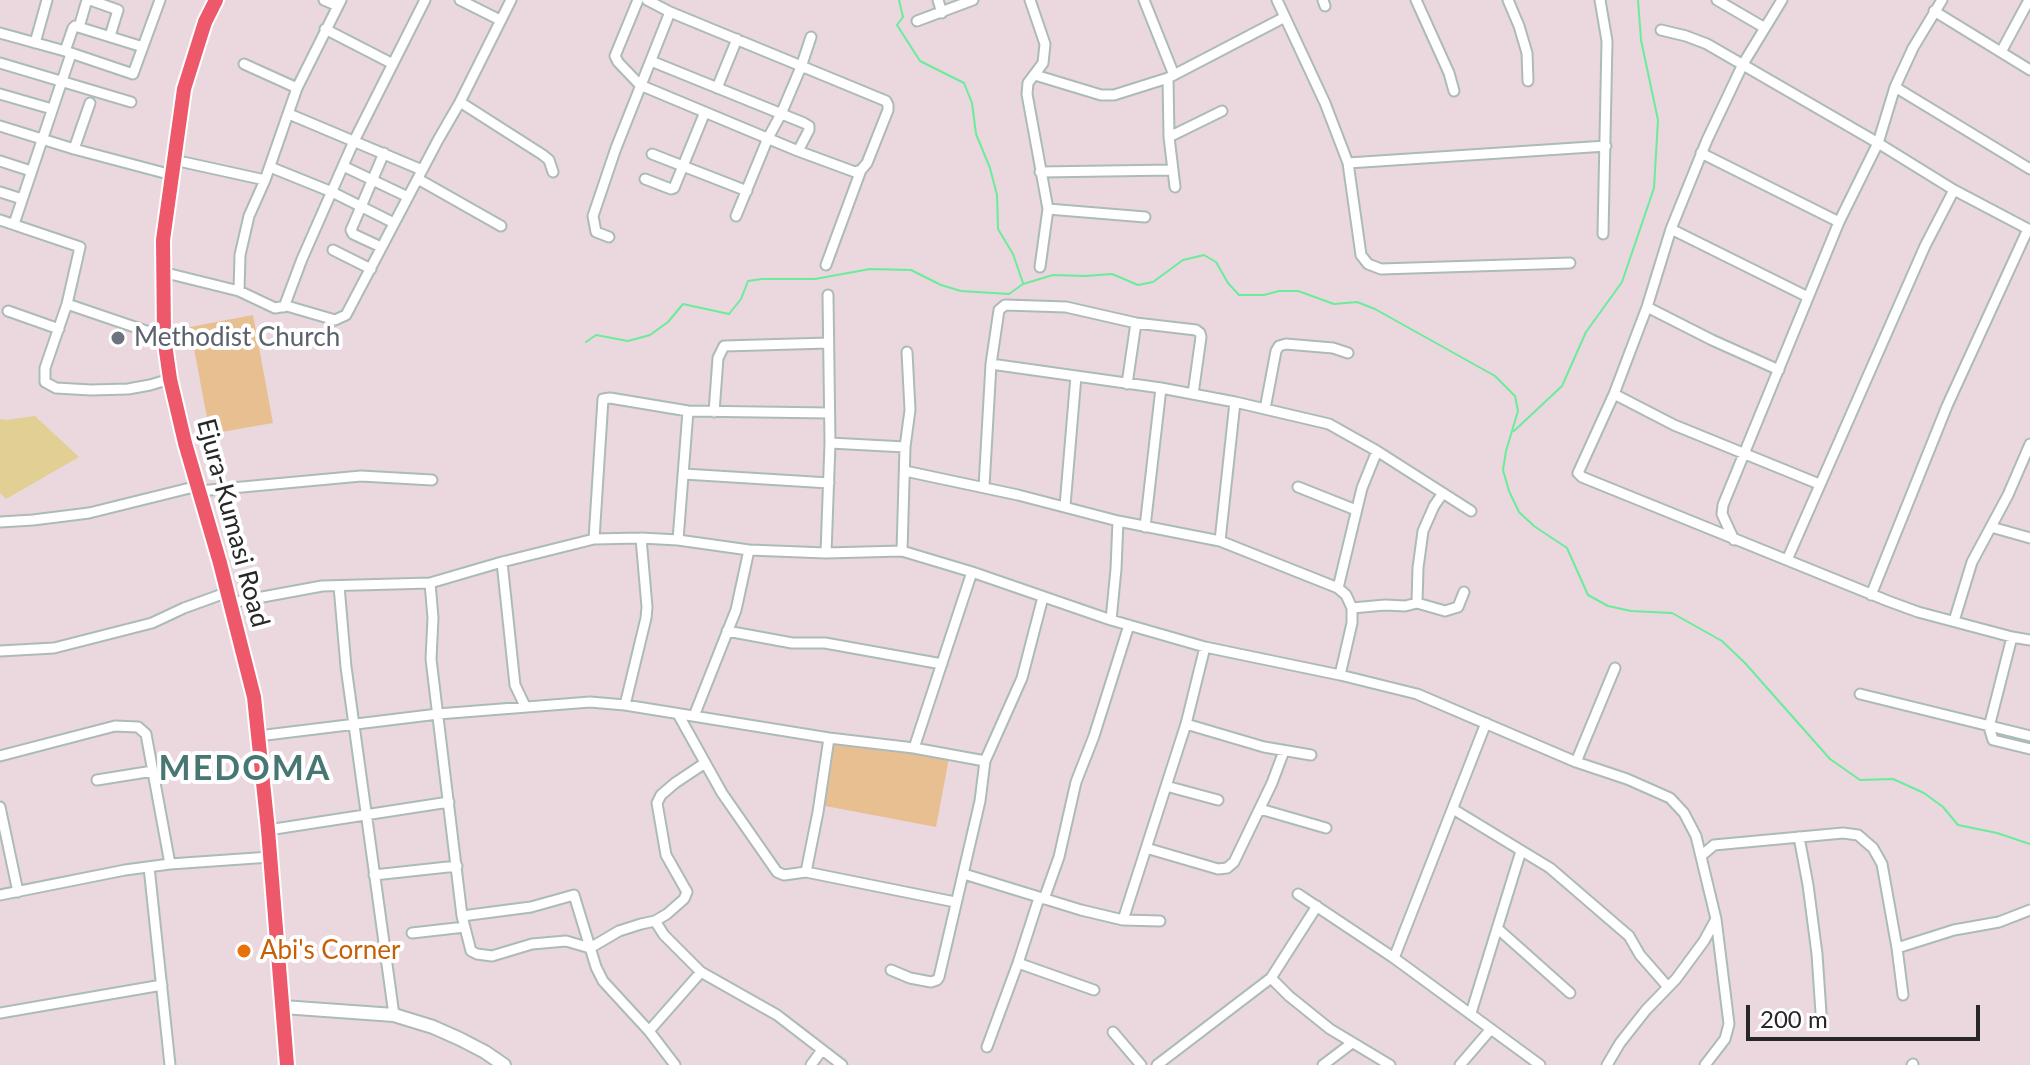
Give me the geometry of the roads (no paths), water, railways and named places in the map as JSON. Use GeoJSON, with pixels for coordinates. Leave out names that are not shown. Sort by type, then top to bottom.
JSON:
{"type":"FeatureCollection","features":[{"type":"Feature","properties":{"kind":"main road","name":"Ejura-Kumasi Road"},"geometry":{"type":"LineString","coordinates":[[216,0],[205,22],[184,89],[163,240],[164,337],[170,379],[254,697],[287,1065]]}},
{"type":"Feature","properties":{"kind":"street"},"geometry":{"type":"LineString","coordinates":[[35,43],[47,0]]}},
{"type":"Feature","properties":{"kind":"street"},"geometry":{"type":"LineString","coordinates":[[79,27],[89,0],[118,10],[110,36]]}},
{"type":"Feature","properties":{"kind":"street"},"geometry":{"type":"LineString","coordinates":[[0,33],[133,74],[160,0]]}},
{"type":"Feature","properties":{"kind":"street"},"geometry":{"type":"LineString","coordinates":[[239,291],[240,255],[249,216],[270,167],[297,88],[340,3],[324,0]]}},
{"type":"Feature","properties":{"kind":"street"},"geometry":{"type":"LineString","coordinates":[[284,307],[354,141],[425,0]]}},
{"type":"Feature","properties":{"kind":"street"},"geometry":{"type":"LineString","coordinates":[[460,0],[500,20]]}},
{"type":"Feature","properties":{"kind":"street"},"geometry":{"type":"LineString","coordinates":[[162,272],[239,291],[275,308],[284,307],[335,320],[346,315],[511,0]]}},
{"type":"Feature","properties":{"kind":"street"},"geometry":{"type":"LineString","coordinates":[[638,0],[615,58],[640,85],[798,151],[855,172],[861,170]]}},
{"type":"Feature","properties":{"kind":"street"},"geometry":{"type":"LineString","coordinates":[[647,0],[886,101],[888,105],[867,163],[861,170],[826,265]]}},
{"type":"Feature","properties":{"kind":"street"},"geometry":{"type":"LineString","coordinates":[[938,0],[942,13]]}},
{"type":"Feature","properties":{"kind":"street"},"geometry":{"type":"LineString","coordinates":[[917,21],[973,0]]}},
{"type":"Feature","properties":{"kind":"street"},"geometry":{"type":"LineString","coordinates":[[1030,0],[1045,44],[1043,63],[1028,83],[1027,94],[1048,209],[1040,267]]}},
{"type":"Feature","properties":{"kind":"street"},"geometry":{"type":"LineString","coordinates":[[1144,0],[1171,76],[1169,137],[1175,187]]}},
{"type":"Feature","properties":{"kind":"street"},"geometry":{"type":"LineString","coordinates":[[1277,0],[1325,103],[1348,163],[1361,255],[1368,264],[1381,269],[1570,263]]}},
{"type":"Feature","properties":{"kind":"street"},"geometry":{"type":"LineString","coordinates":[[1416,0],[1454,91]]}},
{"type":"Feature","properties":{"kind":"street"},"geometry":{"type":"LineString","coordinates":[[1508,0],[1527,53],[1528,81]]}},
{"type":"Feature","properties":{"kind":"street"},"geometry":{"type":"LineString","coordinates":[[1600,0],[1607,41],[1603,234]]}},
{"type":"Feature","properties":{"kind":"street"},"geometry":{"type":"LineString","coordinates":[[1717,0],[1765,28]]}},
{"type":"Feature","properties":{"kind":"street"},"geometry":{"type":"LineString","coordinates":[[1782,0],[1743,64],[1701,153],[1671,229],[1647,307],[1614,394],[1578,473],[1871,595],[1918,612],[2030,640]]}},
{"type":"Feature","properties":{"kind":"street"},"geometry":{"type":"LineString","coordinates":[[1734,540],[1722,514],[1723,505],[1839,222],[1878,143],[1895,87],[1913,48],[1942,0]]}},
{"type":"Feature","properties":{"kind":"street"},"geometry":{"type":"LineString","coordinates":[[2001,52],[2029,0]]}},
{"type":"Feature","properties":{"kind":"street"},"geometry":{"type":"LineString","coordinates":[[1934,11],[2030,70]]}},
{"type":"Feature","properties":{"kind":"street"},"geometry":{"type":"LineString","coordinates":[[609,237],[596,232],[593,216],[670,12]]}},
{"type":"Feature","properties":{"kind":"street"},"geometry":{"type":"LineString","coordinates":[[1035,75],[1101,95],[1114,95],[1171,76],[1285,17]]}},
{"type":"Feature","properties":{"kind":"street"},"geometry":{"type":"LineString","coordinates":[[14,224],[62,81],[73,28],[79,27],[143,47]]}},
{"type":"Feature","properties":{"kind":"street"},"geometry":{"type":"LineString","coordinates":[[325,29],[393,64]]}},
{"type":"Feature","properties":{"kind":"street"},"geometry":{"type":"LineString","coordinates":[[1661,30],[1696,40],[1743,64],[1954,190],[2029,230],[1947,406],[1871,595]]}},
{"type":"Feature","properties":{"kind":"street"},"geometry":{"type":"LineString","coordinates":[[736,216],[811,37]]}},
{"type":"Feature","properties":{"kind":"street"},"geometry":{"type":"LineString","coordinates":[[717,88],[737,39]]}},
{"type":"Feature","properties":{"kind":"street"},"geometry":{"type":"LineString","coordinates":[[651,61],[809,126],[798,151]]}},
{"type":"Feature","properties":{"kind":"street"},"geometry":{"type":"LineString","coordinates":[[0,63],[131,102]]}},
{"type":"Feature","properties":{"kind":"street"},"geometry":{"type":"LineString","coordinates":[[244,64],[297,88]]}},
{"type":"Feature","properties":{"kind":"street"},"geometry":{"type":"LineString","coordinates":[[1895,87],[2030,169]]}},
{"type":"Feature","properties":{"kind":"street"},"geometry":{"type":"LineString","coordinates":[[0,94],[52,109]]}},
{"type":"Feature","properties":{"kind":"street"},"geometry":{"type":"LineString","coordinates":[[460,102],[543,155],[549,160],[553,172]]}},
{"type":"Feature","properties":{"kind":"street"},"geometry":{"type":"LineString","coordinates":[[74,149],[90,103]]}},
{"type":"Feature","properties":{"kind":"street"},"geometry":{"type":"LineString","coordinates":[[1169,137],[1222,111]]}},
{"type":"Feature","properties":{"kind":"street"},"geometry":{"type":"LineString","coordinates":[[645,179],[673,189],[705,112]]}},
{"type":"Feature","properties":{"kind":"street"},"geometry":{"type":"LineString","coordinates":[[289,114],[384,153],[501,226]]}},
{"type":"Feature","properties":{"kind":"street"},"geometry":{"type":"LineString","coordinates":[[0,126],[74,149],[173,168],[265,180]]}},
{"type":"Feature","properties":{"kind":"street"},"geometry":{"type":"LineString","coordinates":[[1348,163],[1606,146]]}},
{"type":"Feature","properties":{"kind":"street"},"geometry":{"type":"LineString","coordinates":[[381,247],[351,232],[351,228],[384,153]]}},
{"type":"Feature","properties":{"kind":"street"},"geometry":{"type":"LineString","coordinates":[[1701,153],[1839,222]]}},
{"type":"Feature","properties":{"kind":"street"},"geometry":{"type":"LineString","coordinates":[[652,154],[747,191]]}},
{"type":"Feature","properties":{"kind":"street"},"geometry":{"type":"LineString","coordinates":[[0,161],[31,171]]}},
{"type":"Feature","properties":{"kind":"street"},"geometry":{"type":"LineString","coordinates":[[343,166],[408,197]]}},
{"type":"Feature","properties":{"kind":"street"},"geometry":{"type":"LineString","coordinates":[[270,167],[332,192],[394,223]]}},
{"type":"Feature","properties":{"kind":"street"},"geometry":{"type":"LineString","coordinates":[[1040,172],[1173,170]]}},
{"type":"Feature","properties":{"kind":"street"},"geometry":{"type":"LineString","coordinates":[[1787,560],[1925,246],[1954,190]]}},
{"type":"Feature","properties":{"kind":"street"},"geometry":{"type":"LineString","coordinates":[[0,192],[22,199]]}},
{"type":"Feature","properties":{"kind":"street"},"geometry":{"type":"LineString","coordinates":[[1048,209],[1145,217]]}},
{"type":"Feature","properties":{"kind":"street"},"geometry":{"type":"LineString","coordinates":[[0,220],[79,246],[67,304],[44,374],[45,382],[56,388],[77,390],[128,389],[170,379]]}},
{"type":"Feature","properties":{"kind":"street"},"geometry":{"type":"LineString","coordinates":[[1671,229],[1808,297]]}},
{"type":"Feature","properties":{"kind":"street"},"geometry":{"type":"LineString","coordinates":[[333,250],[371,269]]}},
{"type":"Feature","properties":{"kind":"street"},"geometry":{"type":"LineString","coordinates":[[826,553],[830,443],[828,295]]}},
{"type":"Feature","properties":{"kind":"street"},"geometry":{"type":"LineString","coordinates":[[67,304],[164,337]]}},
{"type":"Feature","properties":{"kind":"street"},"geometry":{"type":"LineString","coordinates":[[984,487],[991,364],[999,310],[1005,305],[1066,307],[1136,323],[1196,330],[1200,333],[1193,394]]}},
{"type":"Feature","properties":{"kind":"street"},"geometry":{"type":"LineString","coordinates":[[1647,307],[1779,370]]}},
{"type":"Feature","properties":{"kind":"street"},"geometry":{"type":"LineString","coordinates":[[8,311],[59,329]]}},
{"type":"Feature","properties":{"kind":"street"},"geometry":{"type":"LineString","coordinates":[[1127,384],[1136,323]]}},
{"type":"Feature","properties":{"kind":"street"},"geometry":{"type":"LineString","coordinates":[[714,412],[718,358],[724,346],[828,343]]}},
{"type":"Feature","properties":{"kind":"street"},"geometry":{"type":"LineString","coordinates":[[1265,409],[1279,346],[1333,348],[1348,353]]}},
{"type":"Feature","properties":{"kind":"street"},"geometry":{"type":"LineString","coordinates":[[902,551],[905,447],[910,410],[907,352]]}},
{"type":"Feature","properties":{"kind":"street"},"geometry":{"type":"LineString","coordinates":[[991,364],[1161,388],[1329,424],[1471,511]]}},
{"type":"Feature","properties":{"kind":"street"},"geometry":{"type":"LineString","coordinates":[[1065,506],[1076,376]]}},
{"type":"Feature","properties":{"kind":"street"},"geometry":{"type":"LineString","coordinates":[[1145,527],[1161,388]]}},
{"type":"Feature","properties":{"kind":"street"},"geometry":{"type":"LineString","coordinates":[[1614,394],[1674,425],[1819,484]]}},
{"type":"Feature","properties":{"kind":"street"},"geometry":{"type":"LineString","coordinates":[[594,539],[603,399],[688,411],[829,413]]}},
{"type":"Feature","properties":{"kind":"street"},"geometry":{"type":"LineString","coordinates":[[1220,541],[1235,402]]}},
{"type":"Feature","properties":{"kind":"street"},"geometry":{"type":"LineString","coordinates":[[678,540],[688,411]]}},
{"type":"Feature","properties":{"kind":"street"},"geometry":{"type":"LineString","coordinates":[[830,443],[905,447]]}},
{"type":"Feature","properties":{"kind":"street"},"geometry":{"type":"LineString","coordinates":[[1954,621],[1972,562],[2008,495],[2030,444]]}},
{"type":"Feature","properties":{"kind":"street"},"geometry":{"type":"LineString","coordinates":[[1338,588],[1362,488],[1377,451]]}},
{"type":"Feature","properties":{"kind":"street"},"geometry":{"type":"LineString","coordinates":[[905,471],[1065,506],[1118,521],[1220,541],[1338,588],[1346,595],[1352,608],[1352,623],[1340,675]]}},
{"type":"Feature","properties":{"kind":"street"},"geometry":{"type":"LineString","coordinates":[[684,474],[829,483]]}},
{"type":"Feature","properties":{"kind":"street"},"geometry":{"type":"LineString","coordinates":[[0,522],[89,513],[198,488],[361,476],[432,480]]}},
{"type":"Feature","properties":{"kind":"street"},"geometry":{"type":"LineString","coordinates":[[1298,487],[1356,510]]}},
{"type":"Feature","properties":{"kind":"street"},"geometry":{"type":"LineString","coordinates":[[1417,603],[1423,531],[1443,493]]}},
{"type":"Feature","properties":{"kind":"street"},"geometry":{"type":"LineString","coordinates":[[1111,620],[1118,521]]}},
{"type":"Feature","properties":{"kind":"street"},"geometry":{"type":"LineString","coordinates":[[1991,527],[2030,538]]}},
{"type":"Feature","properties":{"kind":"street"},"geometry":{"type":"LineString","coordinates":[[625,705],[646,618],[641,538]]}},
{"type":"Feature","properties":{"kind":"street"},"geometry":{"type":"LineString","coordinates":[[0,651],[54,648],[138,627],[184,608],[229,597],[339,586],[430,583],[594,539],[678,540],[749,550],[826,553],[902,551],[1111,620],[1205,647],[1417,694],[1576,762],[1670,798],[1684,813],[1696,836],[1716,919],[1728,1031],[1705,1065]]}},
{"type":"Feature","properties":{"kind":"street"},"geometry":{"type":"LineString","coordinates":[[694,716],[736,610],[749,550]]}},
{"type":"Feature","properties":{"kind":"street"},"geometry":{"type":"LineString","coordinates":[[502,562],[515,685],[525,706]]}},
{"type":"Feature","properties":{"kind":"street"},"geometry":{"type":"LineString","coordinates":[[914,748],[972,572]]}},
{"type":"Feature","properties":{"kind":"street"},"geometry":{"type":"LineString","coordinates":[[430,583],[433,618],[431,652],[462,916],[471,951],[492,956],[532,944],[566,941],[590,948],[619,931],[655,921],[667,914],[684,899],[687,892],[666,855],[657,803],[675,783],[705,763]]}},
{"type":"Feature","properties":{"kind":"street"},"geometry":{"type":"LineString","coordinates":[[339,586],[346,667],[394,1015]]}},
{"type":"Feature","properties":{"kind":"street"},"geometry":{"type":"LineString","coordinates":[[1352,608],[1417,603],[1445,611],[1458,607],[1464,592]]}},
{"type":"Feature","properties":{"kind":"street"},"geometry":{"type":"LineString","coordinates":[[891,970],[910,978],[931,982],[937,980],[980,801],[985,761],[1022,678],[1043,597]]}},
{"type":"Feature","properties":{"kind":"street"},"geometry":{"type":"LineString","coordinates":[[987,1047],[1059,857],[1076,782],[1129,625]]}},
{"type":"Feature","properties":{"kind":"street"},"geometry":{"type":"LineString","coordinates":[[727,631],[792,643],[825,643],[942,664]]}},
{"type":"Feature","properties":{"kind":"street"},"geometry":{"type":"LineString","coordinates":[[2012,637],[1989,727],[1993,740],[2030,749]]}},
{"type":"Feature","properties":{"kind":"street"},"geometry":{"type":"LineString","coordinates":[[1123,920],[1186,724],[1205,647]]}},
{"type":"Feature","properties":{"kind":"street"},"geometry":{"type":"LineString","coordinates":[[1576,762],[1615,668]]}},
{"type":"Feature","properties":{"kind":"street"},"geometry":{"type":"LineString","coordinates":[[503,709],[515,685]]}},
{"type":"Feature","properties":{"kind":"street"},"geometry":{"type":"LineString","coordinates":[[1860,694],[2030,736]]}},
{"type":"Feature","properties":{"kind":"street"},"geometry":{"type":"LineString","coordinates":[[258,736],[438,714],[590,702],[985,761]]}},
{"type":"Feature","properties":{"kind":"street"},"geometry":{"type":"LineString","coordinates":[[678,714],[735,813],[777,872],[784,875],[806,872],[955,902]]}},
{"type":"Feature","properties":{"kind":"street"},"geometry":{"type":"LineString","coordinates":[[1394,958],[1486,723]]}},
{"type":"Feature","properties":{"kind":"street"},"geometry":{"type":"LineString","coordinates":[[1186,724],[1253,744],[1311,755]]}},
{"type":"Feature","properties":{"kind":"street"},"geometry":{"type":"LineString","coordinates":[[0,756],[115,726],[138,727],[146,734],[170,864]]}},
{"type":"Feature","properties":{"kind":"street"},"geometry":{"type":"LineString","coordinates":[[806,872],[829,738]]}},
{"type":"Feature","properties":{"kind":"street"},"geometry":{"type":"LineString","coordinates":[[1146,848],[1218,869],[1227,868],[1234,862],[1260,809],[1284,751]]}},
{"type":"Feature","properties":{"kind":"street"},"geometry":{"type":"LineString","coordinates":[[97,780],[153,771]]}},
{"type":"Feature","properties":{"kind":"street"},"geometry":{"type":"LineString","coordinates":[[1166,786],[1218,800]]}},
{"type":"Feature","properties":{"kind":"street"},"geometry":{"type":"LineString","coordinates":[[268,830],[449,802]]}},
{"type":"Feature","properties":{"kind":"street"},"geometry":{"type":"LineString","coordinates":[[0,807],[18,892]]}},
{"type":"Feature","properties":{"kind":"street"},"geometry":{"type":"LineString","coordinates":[[1260,809],[1326,828]]}},
{"type":"Feature","properties":{"kind":"street"},"geometry":{"type":"LineString","coordinates":[[1453,809],[1550,868],[1629,936],[1646,963],[1668,987]]}},
{"type":"Feature","properties":{"kind":"street"},"geometry":{"type":"LineString","coordinates":[[1701,856],[1714,845],[1843,833],[1858,835],[1873,848],[1882,864],[1903,995]]}},
{"type":"Feature","properties":{"kind":"street"},"geometry":{"type":"LineString","coordinates":[[1799,837],[1816,940],[1821,1013]]}},
{"type":"Feature","properties":{"kind":"street"},"geometry":{"type":"LineString","coordinates":[[1471,1013],[1521,851]]}},
{"type":"Feature","properties":{"kind":"street"},"geometry":{"type":"LineString","coordinates":[[0,895],[170,864],[270,857]]}},
{"type":"Feature","properties":{"kind":"street"},"geometry":{"type":"LineString","coordinates":[[374,875],[457,866]]}},
{"type":"Feature","properties":{"kind":"street"},"geometry":{"type":"LineString","coordinates":[[149,867],[170,1065]]}},
{"type":"Feature","properties":{"kind":"street"},"geometry":{"type":"LineString","coordinates":[[964,874],[1123,920],[1160,921]]}},
{"type":"Feature","properties":{"kind":"street"},"geometry":{"type":"LineString","coordinates":[[1298,894],[1394,958],[1540,1065]]}},
{"type":"Feature","properties":{"kind":"street"},"geometry":{"type":"LineString","coordinates":[[462,916],[531,907],[574,895],[603,981],[675,1065]]}},
{"type":"Feature","properties":{"kind":"street"},"geometry":{"type":"LineString","coordinates":[[1157,1065],[1271,978],[1317,906]]}},
{"type":"Feature","properties":{"kind":"street"},"geometry":{"type":"LineString","coordinates":[[1897,948],[1954,930],[1999,922],[2030,910]]}},
{"type":"Feature","properties":{"kind":"street"},"geometry":{"type":"LineString","coordinates":[[1607,1065],[1620,1043],[1704,941],[1716,919]]}},
{"type":"Feature","properties":{"kind":"street"},"geometry":{"type":"LineString","coordinates":[[655,921],[664,935],[701,972],[777,1015],[842,1065]]}},
{"type":"Feature","properties":{"kind":"street"},"geometry":{"type":"LineString","coordinates":[[412,933],[465,927]]}},
{"type":"Feature","properties":{"kind":"street"},"geometry":{"type":"LineString","coordinates":[[1497,928],[1570,993]]}},
{"type":"Feature","properties":{"kind":"street"},"geometry":{"type":"LineString","coordinates":[[1018,963],[1094,990]]}},
{"type":"Feature","properties":{"kind":"street"},"geometry":{"type":"LineString","coordinates":[[649,1031],[701,972]]}},
{"type":"Feature","properties":{"kind":"street"},"geometry":{"type":"LineString","coordinates":[[1271,978],[1308,1012],[1390,1065]]}},
{"type":"Feature","properties":{"kind":"street"},"geometry":{"type":"LineString","coordinates":[[0,1013],[162,985]]}},
{"type":"Feature","properties":{"kind":"street"},"geometry":{"type":"LineString","coordinates":[[283,1007],[394,1015],[460,1039],[504,1065]]}},
{"type":"Feature","properties":{"kind":"street"},"geometry":{"type":"LineString","coordinates":[[1460,1065],[1491,1029]]}},
{"type":"Feature","properties":{"kind":"street"},"geometry":{"type":"LineString","coordinates":[[1113,1032],[1141,1065]]}},
{"type":"Feature","properties":{"kind":"street"},"geometry":{"type":"LineString","coordinates":[[1323,1065],[1352,1043]]}},
{"type":"Feature","properties":{"kind":"street"},"geometry":{"type":"LineString","coordinates":[[811,1065],[822,1050]]}},
{"type":"Feature","properties":{"kind":"waterway"},"geometry":{"type":"LineString","coordinates":[[899,0],[903,17],[897,25],[920,61],[964,83],[972,103],[976,134],[997,195],[998,229],[1013,254],[1023,283]]}},
{"type":"Feature","properties":{"kind":"waterway"},"geometry":{"type":"LineString","coordinates":[[1514,431],[1562,386],[1586,332],[1622,282],[1654,188],[1658,120],[1641,40],[1638,0]]}},
{"type":"Feature","properties":{"kind":"waterway"},"geometry":{"type":"LineString","coordinates":[[586,342],[596,335],[628,341],[650,335],[668,322],[683,304],[729,314],[741,299],[748,281],[815,279],[870,269],[911,270],[961,291],[1009,294],[1023,284],[1053,275],[1112,274],[1138,285],[1153,282],[1183,260],[1204,255],[1216,262],[1239,295],[1298,291],[1334,304],[1357,302],[1495,376],[1515,396],[1518,411],[1503,470],[1509,491],[1519,512],[1567,548],[1588,595],[1608,606],[1631,611],[1672,613],[1722,641],[1830,759],[1860,780],[1893,779],[1924,793],[1943,807],[1958,825],[2030,844]]}},
{"type":"Feature","properties":{"kind":"place","name":"Methodist Church"},"geometry":{"type":"Point","coordinates":[118,338]}},
{"type":"Feature","properties":{"kind":"place","name":"Abi's Corner"},"geometry":{"type":"Point","coordinates":[244,951]}},
{"type":"Feature","properties":{"kind":"district","name":"MEDOMA"},"geometry":{"type":"Point","coordinates":[245,769]}}]}
